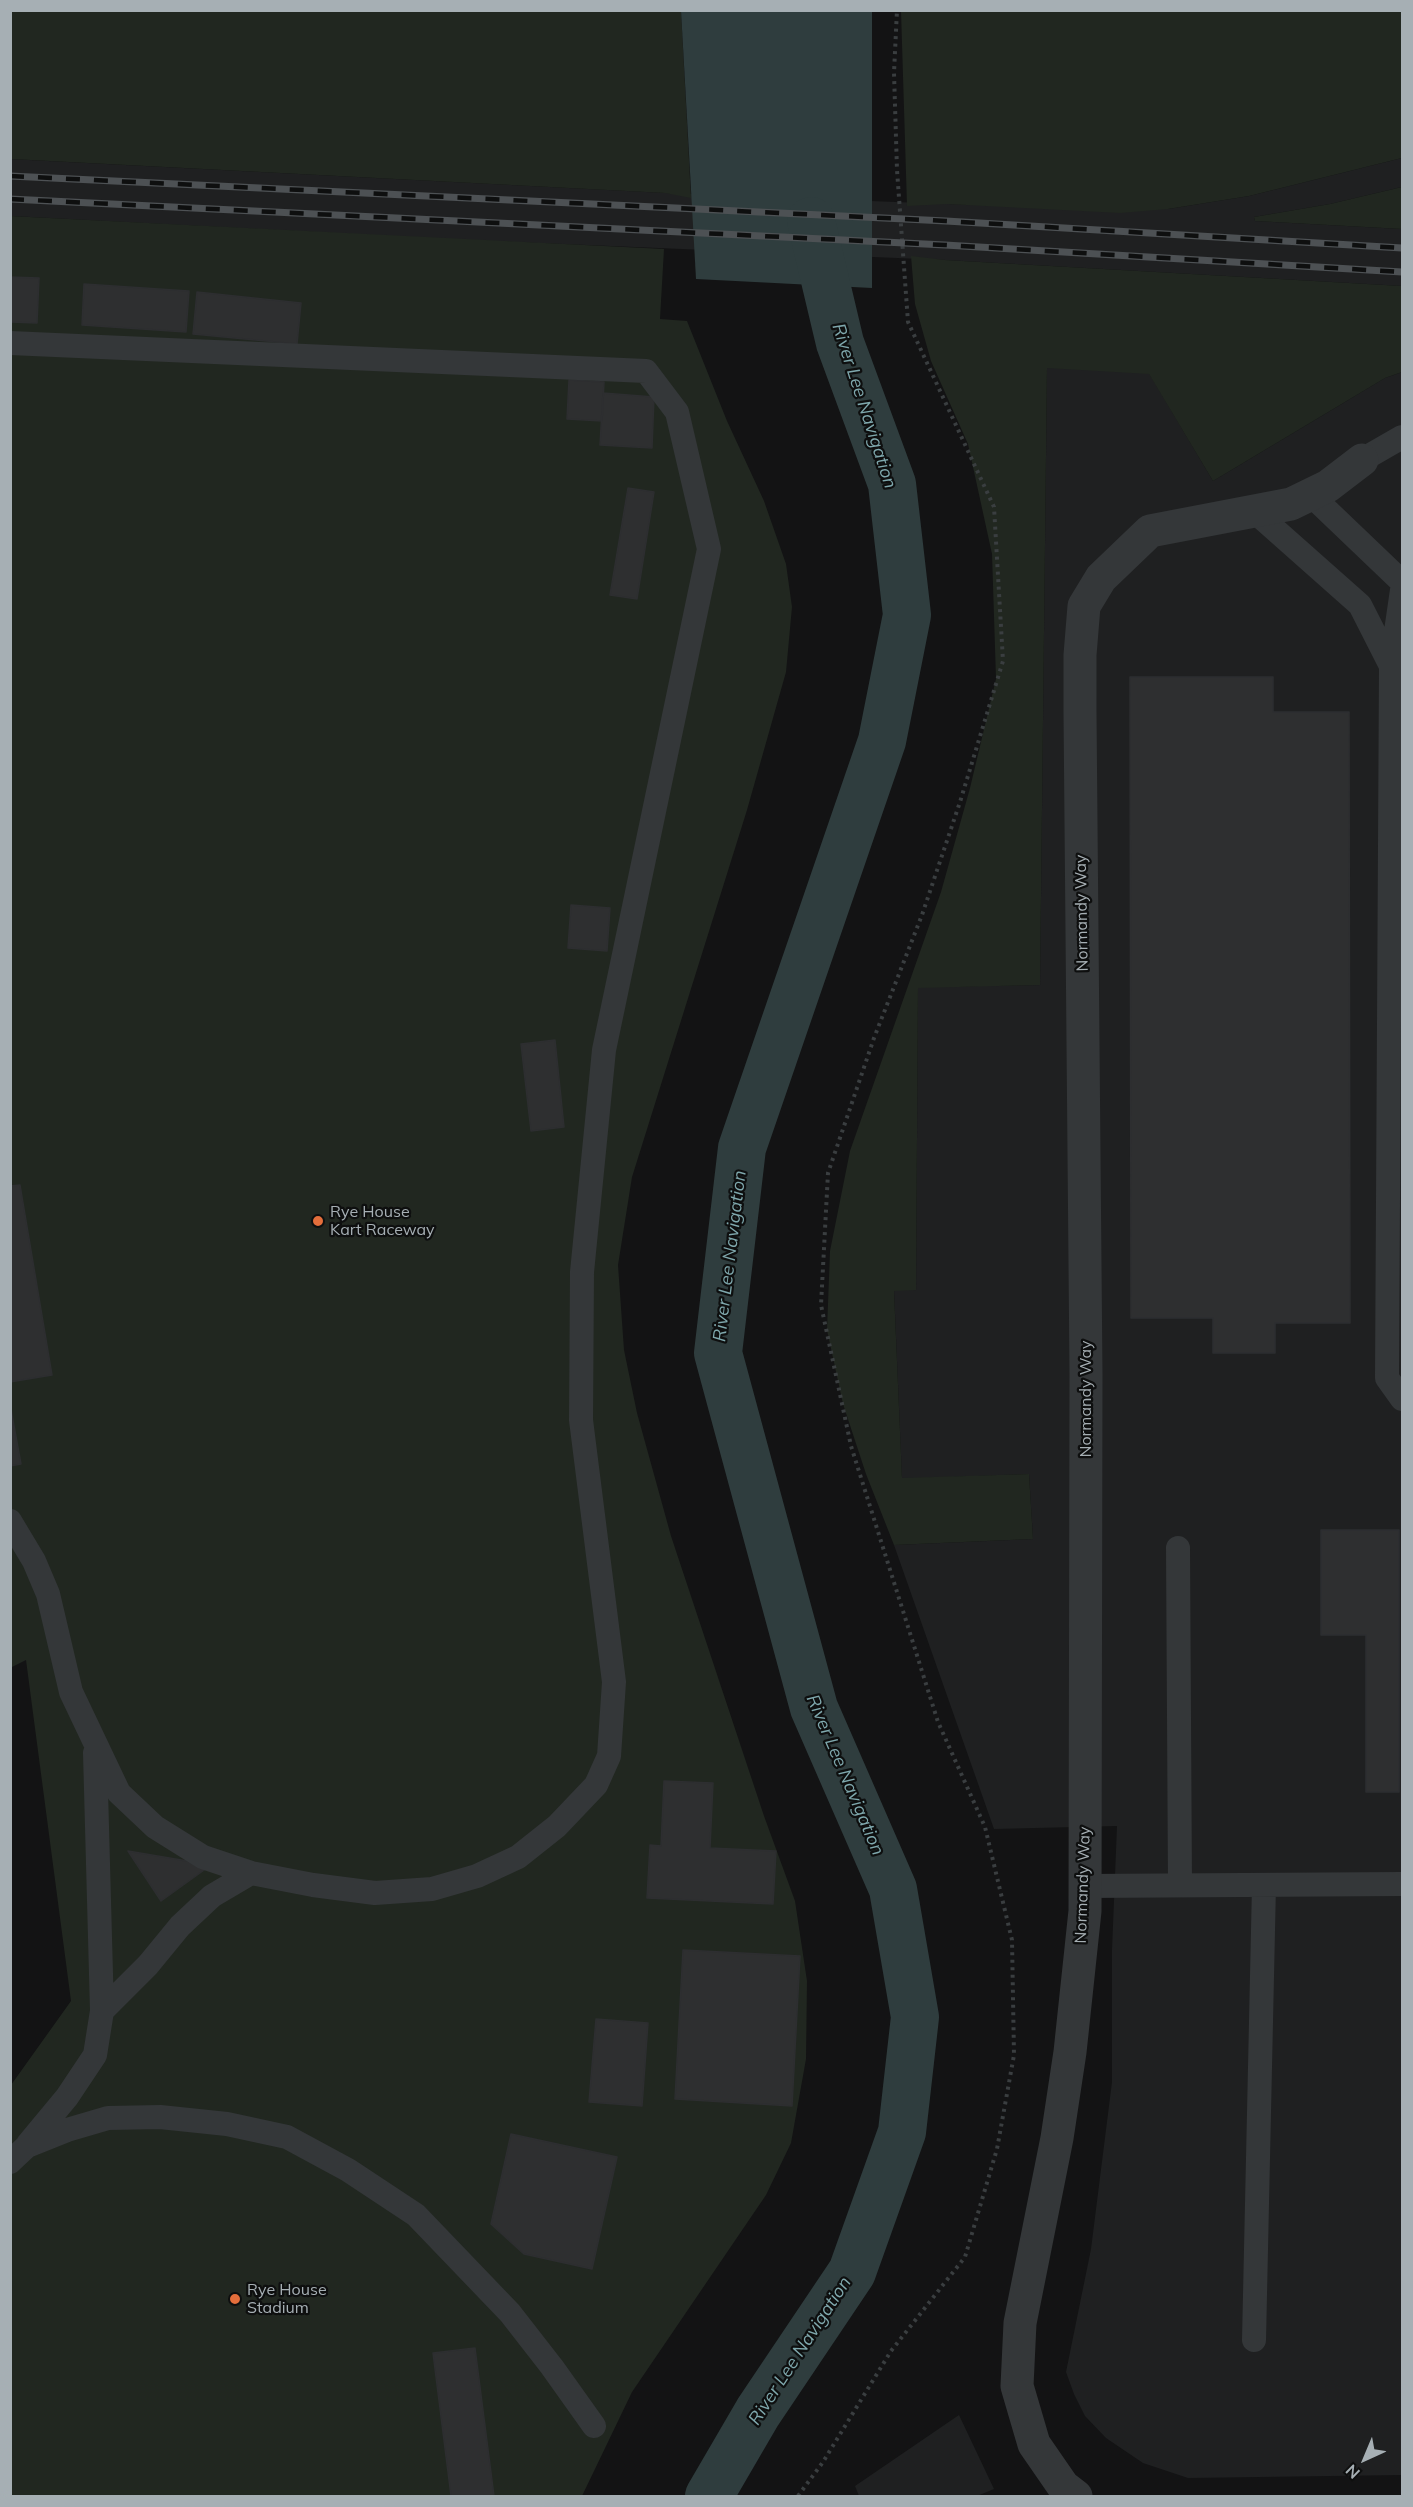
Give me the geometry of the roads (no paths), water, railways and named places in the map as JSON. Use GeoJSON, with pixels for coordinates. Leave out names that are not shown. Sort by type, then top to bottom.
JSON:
{"type":"FeatureCollection","features":[{"type":"Feature","properties":{"kind":"street","name":"Normandy Way"},"geometry":{"type":"LineString","coordinates":[[1063,2493],[1034,2444],[1017,2386],[1020,2323],[1057,2138],[1070,2052],[1085,1911],[1086,1359],[1080,712],[1080,655],[1084,606],[1101,578],[1150,531],[1291,504],[1328,486],[1362,460]]}},
{"type":"Feature","properties":{"kind":"lane"},"geometry":{"type":"LineString","coordinates":[[10,343],[646,371],[677,412],[710,549],[604,1050],[582,1272],[581,1420],[614,1682],[609,1756],[596,1785],[557,1826],[518,1857],[477,1876],[432,1889],[375,1893],[251,1873],[203,1857],[155,1827],[119,1793],[94,1745],[71,1692],[48,1594],[34,1561],[10,1521]]}},
{"type":"Feature","properties":{"kind":"lane"},"geometry":{"type":"LineString","coordinates":[[1362,460],[1402,437]]}},
{"type":"Feature","properties":{"kind":"lane"},"geometry":{"type":"LineString","coordinates":[[1311,495],[1402,582]]}},
{"type":"Feature","properties":{"kind":"lane"},"geometry":{"type":"LineString","coordinates":[[1254,512],[1360,606],[1391,666]]}},
{"type":"Feature","properties":{"kind":"lane"},"geometry":{"type":"LineString","coordinates":[[1402,590],[1391,666],[1387,1378],[1402,1399]]}},
{"type":"Feature","properties":{"kind":"lane"},"geometry":{"type":"LineString","coordinates":[[1178,1548],[1180,1885]]}},
{"type":"Feature","properties":{"kind":"lane"},"geometry":{"type":"LineString","coordinates":[[19,2154],[67,2097],[95,2055],[102,2011],[94,1745]]}},
{"type":"Feature","properties":{"kind":"lane"},"geometry":{"type":"LineString","coordinates":[[102,2011],[148,1965],[180,1926],[212,1896],[251,1873]]}},
{"type":"Feature","properties":{"kind":"lane"},"geometry":{"type":"LineString","coordinates":[[1085,1886],[1402,1884]]}},
{"type":"Feature","properties":{"kind":"lane"},"geometry":{"type":"LineString","coordinates":[[1254,2340],[1264,1885]]}},
{"type":"Feature","properties":{"kind":"lane"},"geometry":{"type":"LineString","coordinates":[[19,2154],[67,2130],[108,2118],[160,2117],[228,2124],[287,2137],[348,2170],[416,2214],[510,2313],[594,2426]]}},
{"type":"Feature","properties":{"kind":"waterway","name":"River Lee Navigation"},"geometry":{"type":"LineString","coordinates":[[709,2496],[758,2412],[852,2272],[902,2132],[915,2017],[893,1889],[814,1708],[718,1353],[742,1148],[882,741],[907,615],[892,484],[840,343],[811,221]]}},
{"type":"Feature","properties":{"kind":"railway"},"geometry":{"type":"LineString","coordinates":[[10,176],[946,221],[1402,248]]}},
{"type":"Feature","properties":{"kind":"railway"},"geometry":{"type":"LineString","coordinates":[[10,199],[945,245],[1402,272]]}},
{"type":"Feature","properties":{"kind":"place","name":"Rye House Kart Raceway"},"geometry":{"type":"Point","coordinates":[318,1221]}},
{"type":"Feature","properties":{"kind":"place","name":"Rye House Stadium"},"geometry":{"type":"Point","coordinates":[235,2299]}}]}
